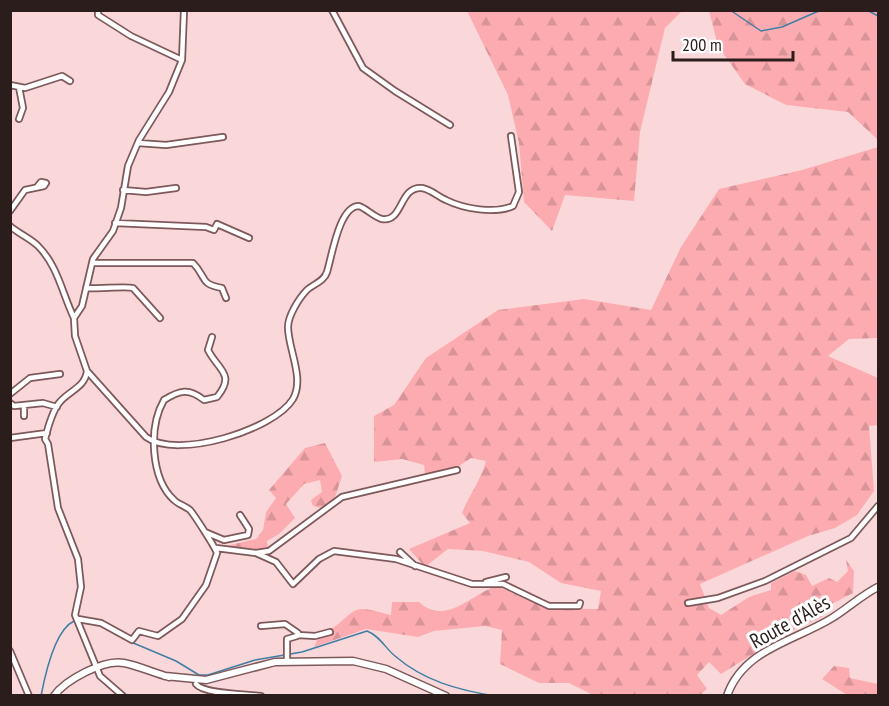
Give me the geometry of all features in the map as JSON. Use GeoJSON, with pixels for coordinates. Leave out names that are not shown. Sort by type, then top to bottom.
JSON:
{"type":"FeatureCollection","features":[{"type":"Feature","properties":{"kind":"main road","name":"Route d'Alès"},"geometry":{"type":"LineString","coordinates":[[728,695],[735,677],[756,658],[790,638],[831,619],[879,587]]}},
{"type":"Feature","properties":{"kind":"main road"},"geometry":{"type":"LineString","coordinates":[[54,696],[66,682],[97,669],[123,663],[195,684],[287,657],[366,663],[446,696]]}},
{"type":"Feature","properties":{"kind":"main road"},"geometry":{"type":"LineString","coordinates":[[165,676],[196,681],[224,676]]}},
{"type":"Feature","properties":{"kind":"street"},"geometry":{"type":"LineString","coordinates":[[98,10],[98,15],[110,24],[182,60]]}},
{"type":"Feature","properties":{"kind":"street"},"geometry":{"type":"LineString","coordinates":[[74,318],[82,306],[92,263],[109,238],[115,223],[128,166],[138,143],[169,92],[182,60],[184,11],[190,10]]}},
{"type":"Feature","properties":{"kind":"street"},"geometry":{"type":"LineString","coordinates":[[333,10],[363,68],[450,125]]}},
{"type":"Feature","properties":{"kind":"street"},"geometry":{"type":"LineString","coordinates":[[10,85],[19,87],[62,76],[70,81]]}},
{"type":"Feature","properties":{"kind":"street"},"geometry":{"type":"LineString","coordinates":[[19,87],[23,108],[19,119]]}},
{"type":"Feature","properties":{"kind":"street"},"geometry":{"type":"LineString","coordinates":[[10,226],[37,244],[57,272],[74,318],[75,336],[87,371],[153,442],[206,444],[271,419],[284,409],[296,391],[296,374],[289,334],[290,318],[307,290],[324,278],[342,220],[348,210],[359,206],[381,219],[388,219],[394,217],[408,191],[417,188],[435,193],[447,201],[477,208],[496,211],[513,206],[519,192],[512,136]]}},
{"type":"Feature","properties":{"kind":"street"},"geometry":{"type":"LineString","coordinates":[[138,143],[166,145],[223,137]]}},
{"type":"Feature","properties":{"kind":"street"},"geometry":{"type":"LineString","coordinates":[[10,211],[25,190],[37,187]]}},
{"type":"Feature","properties":{"kind":"street"},"geometry":{"type":"LineString","coordinates":[[123,190],[146,192],[176,188]]}},
{"type":"Feature","properties":{"kind":"street"},"geometry":{"type":"LineString","coordinates":[[115,223],[206,227],[214,230],[217,224],[249,238]]}},
{"type":"Feature","properties":{"kind":"street"},"geometry":{"type":"LineString","coordinates":[[92,263],[193,262],[200,269],[204,282],[208,286],[222,288],[226,297]]}},
{"type":"Feature","properties":{"kind":"street"},"geometry":{"type":"LineString","coordinates":[[86,288],[133,288],[160,318]]}},
{"type":"Feature","properties":{"kind":"street"},"geometry":{"type":"LineString","coordinates":[[212,337],[208,350],[225,371],[224,389],[217,397],[204,400],[197,393],[182,391],[164,400],[153,442],[161,484],[174,501],[190,511],[205,532],[209,543],[216,548],[256,553],[276,562],[292,584],[319,558],[334,551],[396,559],[462,581],[503,584],[549,606],[579,606],[580,603]]}},
{"type":"Feature","properties":{"kind":"street"},"geometry":{"type":"LineString","coordinates":[[87,371],[81,386],[60,402],[46,436],[58,508],[78,559],[81,587],[75,615],[100,676],[123,696]]}},
{"type":"Feature","properties":{"kind":"street"},"geometry":{"type":"LineString","coordinates":[[10,394],[30,378],[60,374]]}},
{"type":"Feature","properties":{"kind":"street"},"geometry":{"type":"LineString","coordinates":[[10,403],[24,405],[43,403],[57,407]]}},
{"type":"Feature","properties":{"kind":"street"},"geometry":{"type":"LineString","coordinates":[[24,405],[24,416]]}},
{"type":"Feature","properties":{"kind":"street"},"geometry":{"type":"LineString","coordinates":[[10,438],[46,436]]}},
{"type":"Feature","properties":{"kind":"street"},"geometry":{"type":"LineString","coordinates":[[256,553],[274,549],[342,497],[457,470]]}},
{"type":"Feature","properties":{"kind":"street"},"geometry":{"type":"LineString","coordinates":[[688,603],[718,598],[765,581],[851,538],[879,506]]}},
{"type":"Feature","properties":{"kind":"street"},"geometry":{"type":"LineString","coordinates":[[205,532],[224,540],[248,535],[249,529],[240,516]]}},
{"type":"Feature","properties":{"kind":"street"},"geometry":{"type":"LineString","coordinates":[[78,621],[101,623],[132,640],[140,631],[158,636],[182,619],[202,591],[217,553],[216,548]]}},
{"type":"Feature","properties":{"kind":"street"},"geometry":{"type":"LineString","coordinates":[[400,552],[416,566]]}},
{"type":"Feature","properties":{"kind":"street"},"geometry":{"type":"LineString","coordinates":[[486,582],[506,577]]}},
{"type":"Feature","properties":{"kind":"street"},"geometry":{"type":"LineString","coordinates":[[261,626],[285,624],[298,635]]}},
{"type":"Feature","properties":{"kind":"street"},"geometry":{"type":"LineString","coordinates":[[316,628],[319,635]]}},
{"type":"Feature","properties":{"kind":"street"},"geometry":{"type":"LineString","coordinates":[[287,657],[288,637],[330,632]]}},
{"type":"Feature","properties":{"kind":"street"},"geometry":{"type":"LineString","coordinates":[[10,651],[29,696]]}},
{"type":"Feature","properties":{"kind":"street"},"geometry":{"type":"LineString","coordinates":[[195,684],[200,689],[210,691],[261,696]]}},
{"type":"Feature","properties":{"kind":"green space"},"geometry":{"type":"Polygon","coordinates":[[[467,11],[682,11],[665,28],[640,132],[634,201],[565,195],[552,231],[524,202],[519,143],[508,95],[467,11]]]}},
{"type":"Feature","properties":{"kind":"green space"},"geometry":{"type":"Polygon","coordinates":[[[709,11],[878,11],[878,140],[848,112],[786,105],[745,84],[718,46],[709,11]]]}},
{"type":"Feature","properties":{"kind":"green space"},"geometry":{"type":"Polygon","coordinates":[[[878,147],[878,340],[877,338],[849,339],[828,356],[878,378],[878,425],[869,426],[874,491],[857,515],[835,528],[808,536],[700,584],[709,608],[721,615],[749,597],[771,590],[771,583],[795,571],[806,575],[812,586],[829,578],[837,582],[848,571],[846,560],[854,571],[853,593],[822,609],[822,617],[785,634],[721,674],[709,662],[697,675],[707,689],[700,695],[593,695],[569,683],[539,683],[500,664],[502,630],[485,626],[434,631],[418,637],[366,629],[314,647],[319,636],[331,630],[357,610],[391,615],[392,602],[419,602],[429,609],[448,610],[496,586],[547,608],[598,609],[601,591],[561,583],[529,562],[483,551],[448,549],[425,567],[409,549],[470,523],[462,513],[486,461],[471,458],[456,468],[425,475],[424,465],[402,459],[374,462],[374,416],[394,405],[426,358],[498,310],[584,299],[651,310],[681,247],[719,189],[802,170],[878,147]]]}},
{"type":"Feature","properties":{"kind":"green space"},"geometry":{"type":"Polygon","coordinates":[[[325,443],[342,476],[334,500],[321,508],[313,506],[311,500],[322,492],[320,480],[304,484],[286,504],[295,518],[279,534],[267,541],[268,548],[255,551],[226,546],[256,539],[263,530],[266,512],[276,498],[269,490],[305,448],[325,443]]]}},
{"type":"Feature","properties":{"kind":"green space"},"geometry":{"type":"Polygon","coordinates":[[[834,666],[849,668],[850,678],[878,684],[878,695],[847,695],[822,679],[834,666]]]}},
{"type":"Feature","properties":{"kind":"waterway"},"geometry":{"type":"LineString","coordinates":[[730,10],[761,31],[782,27],[821,10]]}},
{"type":"Feature","properties":{"kind":"waterway"},"geometry":{"type":"LineString","coordinates":[[867,10],[878,16]]}},
{"type":"Feature","properties":{"kind":"waterway"},"geometry":{"type":"LineString","coordinates":[[41,696],[56,643],[67,626],[74,621]]}},
{"type":"Feature","properties":{"kind":"waterway"},"geometry":{"type":"LineString","coordinates":[[131,642],[176,661],[199,675],[208,675],[255,660],[302,652],[367,631],[391,653],[418,672],[442,683],[495,696]]}}]}
